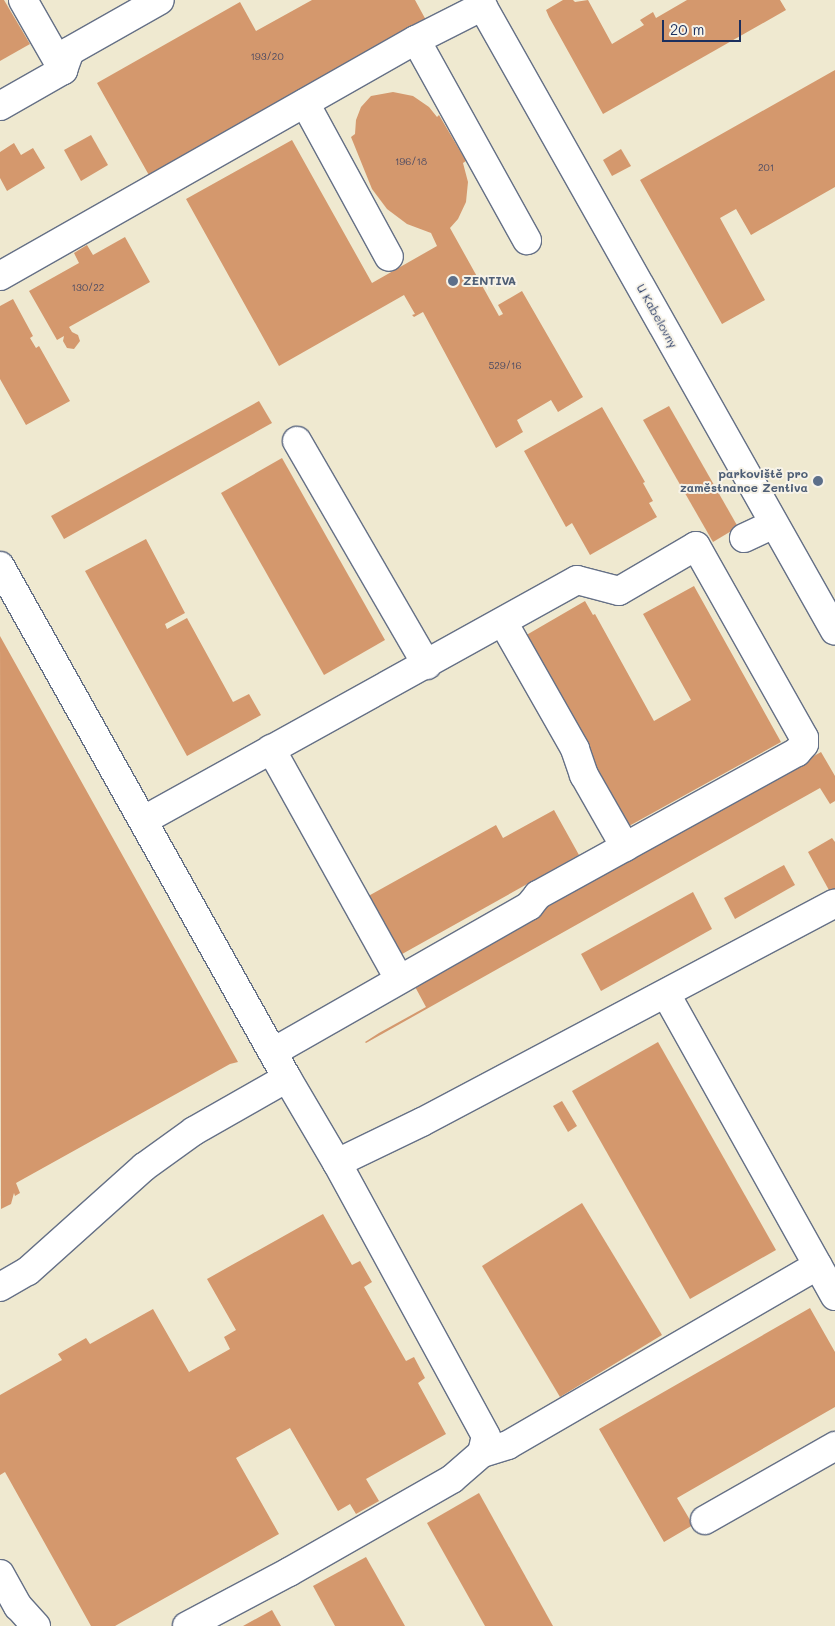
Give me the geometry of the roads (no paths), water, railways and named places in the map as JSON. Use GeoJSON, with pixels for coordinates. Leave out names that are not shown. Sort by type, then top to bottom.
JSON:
{"type":"FeatureCollection","features":[{"type":"Feature","properties":{"kind":"street"},"geometry":{"type":"LineString","coordinates":[[23,0],[63,70]]}},
{"type":"Feature","properties":{"kind":"street"},"geometry":{"type":"LineString","coordinates":[[0,106],[63,70],[70,51],[160,0]]}},
{"type":"Feature","properties":{"kind":"street"},"geometry":{"type":"LineString","coordinates":[[0,276],[481,3]]}},
{"type":"Feature","properties":{"kind":"street","name":"U Kabelovny"},"geometry":{"type":"LineString","coordinates":[[481,3],[835,631]]}},
{"type":"Feature","properties":{"kind":"street"},"geometry":{"type":"LineString","coordinates":[[416,40],[527,240]]}},
{"type":"Feature","properties":{"kind":"street"},"geometry":{"type":"LineString","coordinates":[[305,103],[389,257]]}},
{"type":"Feature","properties":{"kind":"street"},"geometry":{"type":"LineString","coordinates":[[297,441],[427,665]]}},
{"type":"Feature","properties":{"kind":"street"},"geometry":{"type":"LineString","coordinates":[[744,538],[774,524]]}},
{"type":"Feature","properties":{"kind":"street"},"geometry":{"type":"LineString","coordinates":[[144,820],[427,665],[577,580],[618,591],[696,546],[804,738],[804,744],[797,752],[538,895],[529,906],[273,1052]]}},
{"type":"Feature","properties":{"kind":"street"},"geometry":{"type":"LineString","coordinates":[[0,566],[287,1078],[337,1163],[486,1436],[482,1453]]}},
{"type":"Feature","properties":{"kind":"street"},"geometry":{"type":"LineString","coordinates":[[503,622],[575,749],[584,775],[625,847]]}},
{"type":"Feature","properties":{"kind":"street"},"geometry":{"type":"LineString","coordinates":[[271,749],[399,979]]}},
{"type":"Feature","properties":{"kind":"street"},"geometry":{"type":"LineString","coordinates":[[337,1163],[422,1122],[835,903]]}},
{"type":"Feature","properties":{"kind":"street"},"geometry":{"type":"LineString","coordinates":[[666,994],[835,1296]]}},
{"type":"Feature","properties":{"kind":"street"},"geometry":{"type":"LineString","coordinates":[[0,1287],[28,1271],[144,1167],[194,1131],[287,1078]]}},
{"type":"Feature","properties":{"kind":"street"},"geometry":{"type":"LineString","coordinates":[[187,1626],[289,1572],[452,1479],[482,1453],[508,1445],[818,1265]]}},
{"type":"Feature","properties":{"kind":"street"},"geometry":{"type":"LineString","coordinates":[[705,1520],[835,1446]]}},
{"type":"Feature","properties":{"kind":"street"},"geometry":{"type":"LineString","coordinates":[[0,1574],[18,1606],[36,1626]]}},
{"type":"Feature","properties":{"kind":"place","name":"ZENTIVA"},"geometry":{"type":"Point","coordinates":[453,281]}},
{"type":"Feature","properties":{"kind":"place","name":"parkoviště pro zaměstnance Zentiva"},"geometry":{"type":"Point","coordinates":[818,481]}}]}
